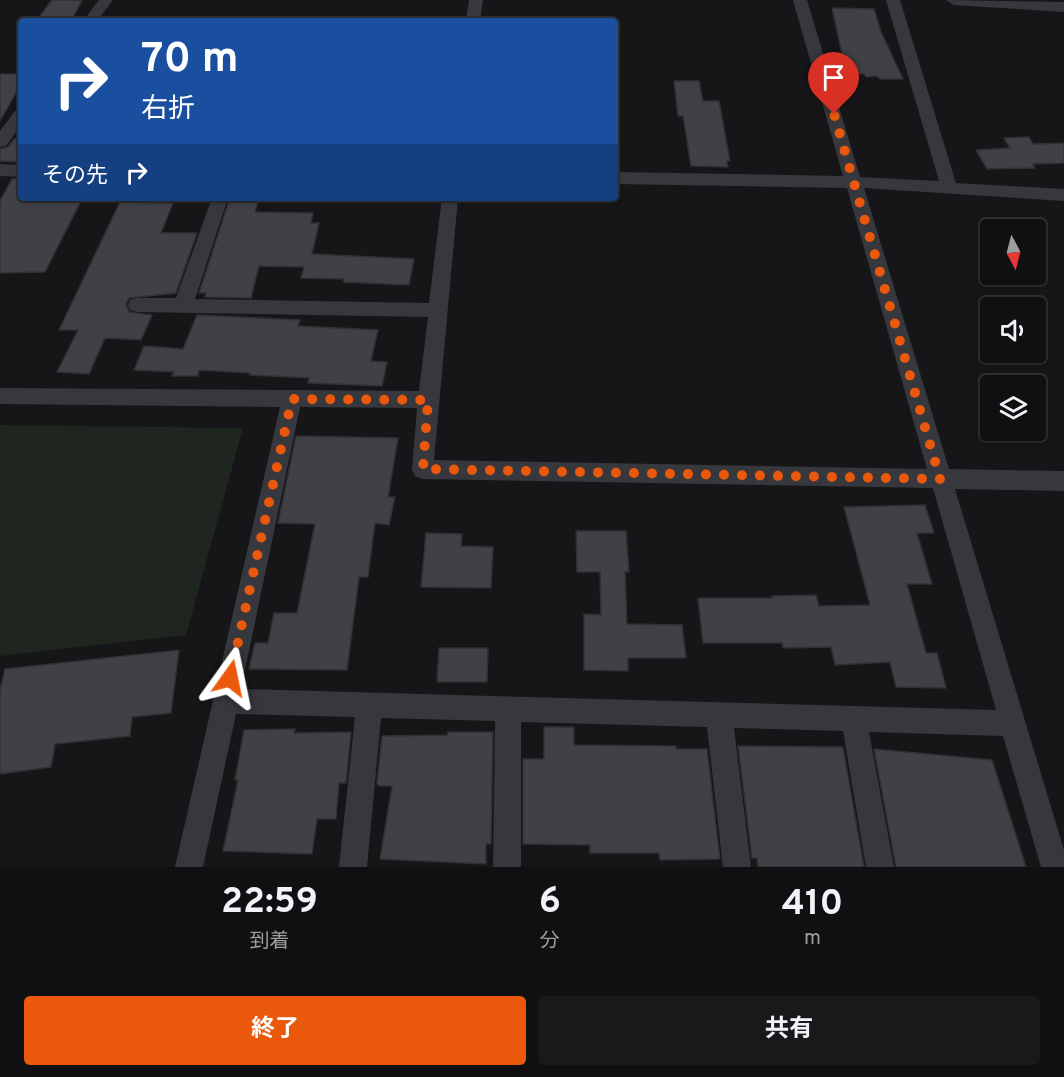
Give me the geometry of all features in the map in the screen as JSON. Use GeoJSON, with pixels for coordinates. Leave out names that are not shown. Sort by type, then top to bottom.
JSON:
{"type":"FeatureCollection","features":[{"type":"Feature","properties":{"kind":"street"},"geometry":{"type":"LineString","coordinates":[[92,18],[106,0]]}},
{"type":"Feature","properties":{"kind":"street"},"geometry":{"type":"LineString","coordinates":[[473,18],[476,0]]}},
{"type":"Feature","properties":{"kind":"street"},"geometry":{"type":"LineString","coordinates":[[800,0],[1055,867]]}},
{"type":"Feature","properties":{"kind":"street"},"geometry":{"type":"LineString","coordinates":[[893,0],[949,188]]}},
{"type":"Feature","properties":{"kind":"street"},"geometry":{"type":"LineString","coordinates":[[954,0],[1064,7]]}},
{"type":"Feature","properties":{"kind":"street"},"geometry":{"type":"LineString","coordinates":[[0,142],[18,118]]}},
{"type":"Feature","properties":{"kind":"street"},"geometry":{"type":"LineString","coordinates":[[0,170],[18,171]]}},
{"type":"Feature","properties":{"kind":"street"},"geometry":{"type":"LineString","coordinates":[[618,178],[854,182],[1064,195]]}},
{"type":"Feature","properties":{"kind":"street"},"geometry":{"type":"LineString","coordinates":[[183,306],[219,201]]}},
{"type":"Feature","properties":{"kind":"street"},"geometry":{"type":"LineString","coordinates":[[450,201],[428,400],[423,469],[1064,481]]}},
{"type":"Feature","properties":{"kind":"street"},"geometry":{"type":"LineString","coordinates":[[137,305],[438,310]]}},
{"type":"Feature","properties":{"kind":"street"},"geometry":{"type":"LineString","coordinates":[[0,396],[428,400]]}},
{"type":"Feature","properties":{"kind":"street"},"geometry":{"type":"LineString","coordinates":[[189,867],[292,399]]}},
{"type":"Feature","properties":{"kind":"street"},"geometry":{"type":"LineString","coordinates":[[225,701],[1012,723]]}},
{"type":"Feature","properties":{"kind":"street"},"geometry":{"type":"LineString","coordinates":[[353,867],[369,705]]}},
{"type":"Feature","properties":{"kind":"street"},"geometry":{"type":"LineString","coordinates":[[507,867],[508,709]]}},
{"type":"Feature","properties":{"kind":"street"},"geometry":{"type":"LineString","coordinates":[[719,715],[737,867]]}},
{"type":"Feature","properties":{"kind":"street"},"geometry":{"type":"LineString","coordinates":[[854,718],[880,867]]}},
{"type":"Feature","properties":{"kind":"shaded area"},"geometry":{"type":"Polygon","coordinates":[[[0,425],[243,428],[186,635],[0,656],[0,425]]]}},
{"type":"Feature","properties":{"kind":"building"},"geometry":{"type":"Polygon","coordinates":[[[52,0],[82,0],[73,18],[38,18],[52,0]]]}},
{"type":"Feature","properties":{"kind":"building"},"geometry":{"type":"Polygon","coordinates":[[[832,8],[874,9],[881,32],[903,79],[880,79],[877,76],[866,77],[864,74],[852,74],[842,54],[832,8]]]}},
{"type":"Feature","properties":{"kind":"building"},"geometry":{"type":"Polygon","coordinates":[[[0,74],[18,74],[18,89],[0,121],[0,74]]]}},
{"type":"Feature","properties":{"kind":"building"},"geometry":{"type":"Polygon","coordinates":[[[674,81],[699,81],[703,101],[719,101],[730,161],[727,161],[728,167],[691,166],[683,116],[678,116],[674,81]]]}},
{"type":"Feature","properties":{"kind":"building"},"geometry":{"type":"Polygon","coordinates":[[[1029,137],[1033,144],[1064,143],[1064,163],[1033,164],[1035,168],[987,169],[976,150],[1010,148],[1004,138],[1029,137]]]}},
{"type":"Feature","properties":{"kind":"building"},"geometry":{"type":"Polygon","coordinates":[[[14,139],[18,139],[18,162],[0,161],[0,149],[8,147],[14,139]]]}},
{"type":"Feature","properties":{"kind":"building"},"geometry":{"type":"Polygon","coordinates":[[[12,179],[18,179],[18,201],[81,201],[45,272],[0,273],[0,201],[12,179]]]}},
{"type":"Feature","properties":{"kind":"building"},"geometry":{"type":"Polygon","coordinates":[[[229,201],[258,201],[255,212],[313,213],[311,223],[319,223],[312,254],[414,259],[409,285],[301,278],[304,267],[259,266],[251,298],[205,297],[206,293],[199,293],[229,201]]]}},
{"type":"Feature","properties":{"kind":"building"},"geometry":{"type":"Polygon","coordinates":[[[120,202],[173,203],[161,233],[197,233],[176,293],[129,298],[126,304],[129,312],[152,315],[141,340],[105,338],[89,374],[57,372],[78,330],[59,330],[120,202]]]}},
{"type":"Feature","properties":{"kind":"building"},"geometry":{"type":"Polygon","coordinates":[[[197,315],[300,320],[298,326],[378,330],[371,361],[387,362],[382,386],[308,383],[309,378],[250,375],[250,373],[199,370],[198,376],[172,376],[174,372],[134,370],[144,346],[183,349],[197,315]]]}},
{"type":"Feature","properties":{"kind":"building"},"geometry":{"type":"Polygon","coordinates":[[[296,436],[398,438],[388,497],[395,497],[389,525],[375,523],[368,577],[359,577],[347,670],[249,669],[255,643],[268,643],[274,613],[297,613],[315,524],[278,523],[296,436]]]}},
{"type":"Feature","properties":{"kind":"building"},"geometry":{"type":"Polygon","coordinates":[[[925,505],[934,533],[917,533],[932,584],[907,584],[926,653],[937,653],[946,688],[896,687],[890,662],[835,665],[831,647],[783,648],[782,643],[703,643],[698,598],[773,598],[772,596],[816,595],[819,606],[870,605],[844,507],[925,505]]]}},
{"type":"Feature","properties":{"kind":"building"},"geometry":{"type":"Polygon","coordinates":[[[576,531],[626,531],[629,572],[625,572],[627,624],[682,625],[686,658],[628,658],[628,671],[584,670],[584,614],[601,615],[600,572],[577,572],[576,531]]]}},
{"type":"Feature","properties":{"kind":"building"},"geometry":{"type":"Polygon","coordinates":[[[426,533],[462,534],[461,546],[493,547],[491,588],[421,587],[426,533]]]}},
{"type":"Feature","properties":{"kind":"building"},"geometry":{"type":"Polygon","coordinates":[[[439,648],[488,648],[487,682],[437,682],[439,648]]]}},
{"type":"Feature","properties":{"kind":"building"},"geometry":{"type":"Polygon","coordinates":[[[179,650],[171,713],[132,717],[130,736],[55,744],[51,767],[0,774],[0,690],[5,669],[179,650]]]}},
{"type":"Feature","properties":{"kind":"building"},"geometry":{"type":"Polygon","coordinates":[[[544,727],[574,727],[574,745],[676,746],[676,749],[707,749],[720,859],[660,860],[659,853],[590,853],[590,845],[523,844],[523,759],[544,759],[544,727]]]}},
{"type":"Feature","properties":{"kind":"building"},"geometry":{"type":"Polygon","coordinates":[[[295,729],[294,733],[351,732],[346,783],[339,783],[336,819],[317,819],[312,854],[223,851],[238,780],[235,780],[244,730],[295,729]]]}},
{"type":"Feature","properties":{"kind":"building"},"geometry":{"type":"Polygon","coordinates":[[[448,732],[493,732],[491,844],[486,844],[486,864],[380,859],[392,786],[379,786],[377,783],[382,736],[447,735],[448,732]]]}},
{"type":"Feature","properties":{"kind":"building"},"geometry":{"type":"Polygon","coordinates":[[[738,746],[843,747],[864,867],[758,867],[757,858],[752,858],[738,746]]]}},
{"type":"Feature","properties":{"kind":"building"},"geometry":{"type":"Polygon","coordinates":[[[874,749],[992,760],[1026,867],[896,867],[874,749]]]}},
{"type":"Feature","properties":{"kind":"route"},"geometry":{"type":"LineString","coordinates":[[230,678],[292,399],[428,400],[423,469],[940,479],[834,114]]}}]}
